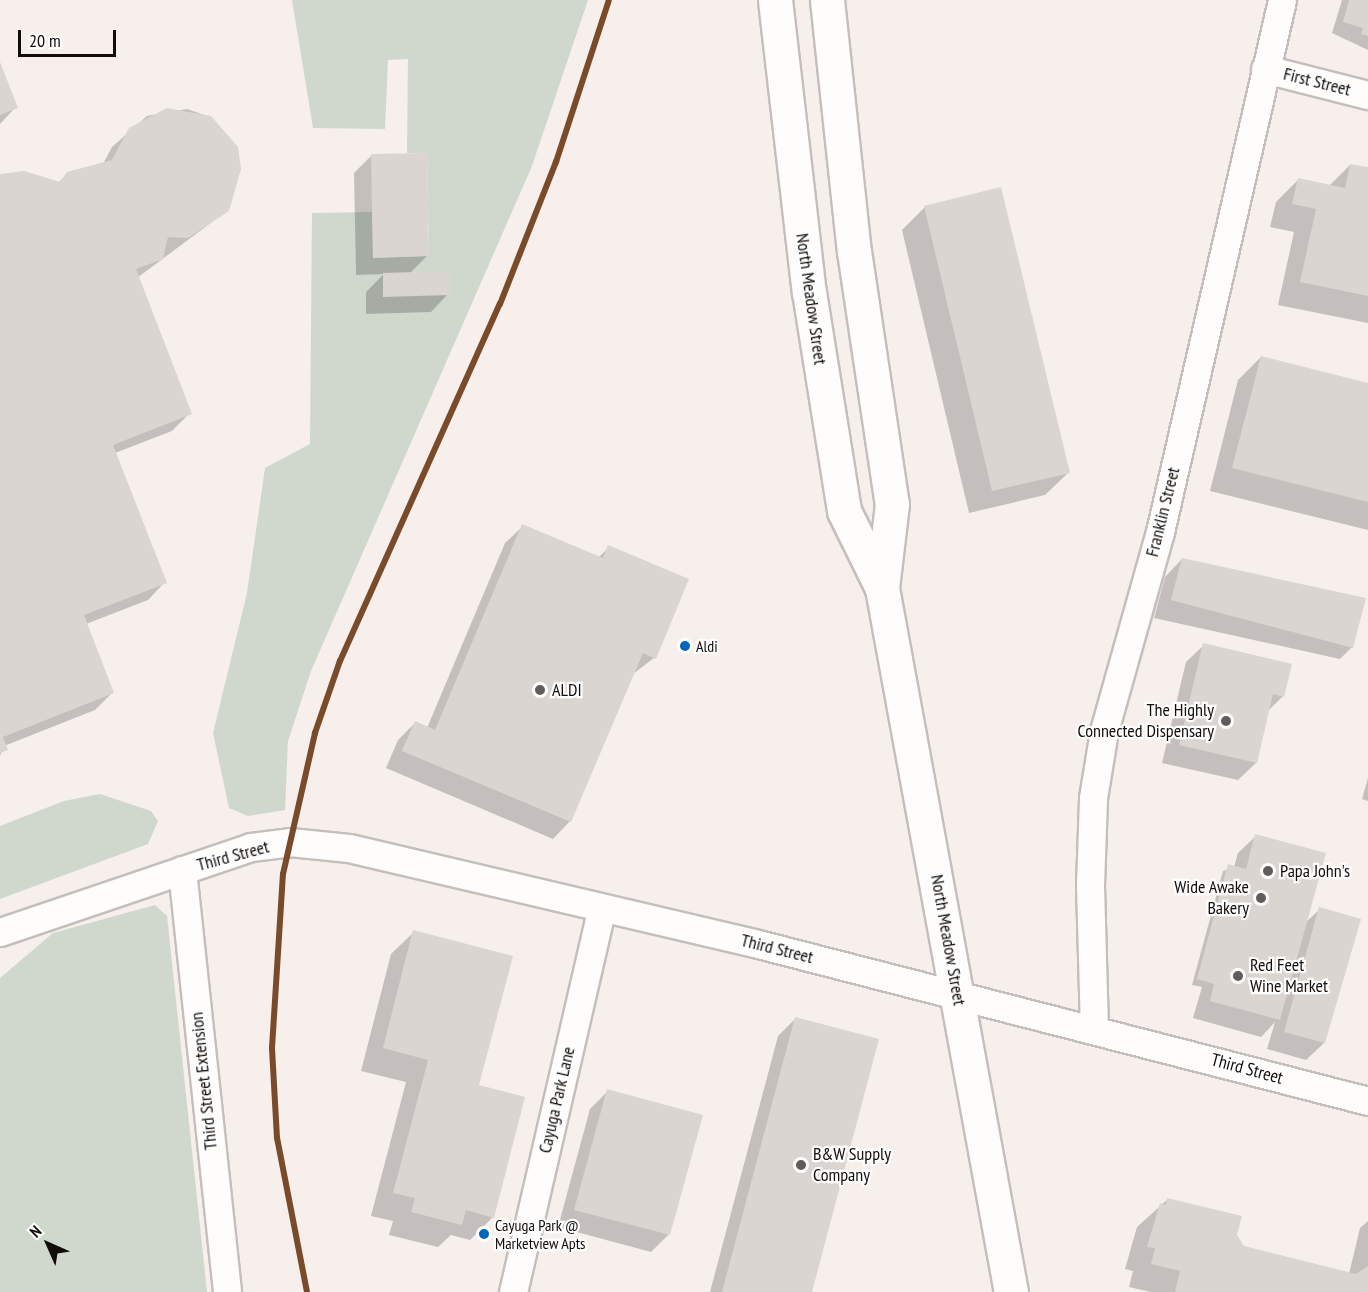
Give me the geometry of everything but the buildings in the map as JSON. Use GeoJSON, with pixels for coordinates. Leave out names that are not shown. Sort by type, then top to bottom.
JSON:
{"type":"FeatureCollection","features":[{"type":"Feature","properties":{"kind":"highway","name":"North Meadow Street"},"geometry":{"type":"LineString","coordinates":[[775,0],[809,292],[842,499],[882,588],[960,996],[1011,1292]]}},
{"type":"Feature","properties":{"kind":"highway","name":"North Meadow Street"},"geometry":{"type":"LineString","coordinates":[[827,0],[854,251],[892,504],[882,588]]}},
{"type":"Feature","properties":{"kind":"street","name":"Franklin Street"},"geometry":{"type":"LineString","coordinates":[[1094,1029],[1090,874],[1093,798],[1104,731],[1160,532],[1282,0]]}},
{"type":"Feature","properties":{"kind":"street","name":"First Street"},"geometry":{"type":"LineString","coordinates":[[1265,69],[1368,95]]}},
{"type":"Feature","properties":{"kind":"street","name":"Third Street"},"geometry":{"type":"LineString","coordinates":[[0,932],[251,847],[290,842],[367,852],[602,908],[1094,1029],[1368,1101]]}},
{"type":"Feature","properties":{"kind":"street","name":"Third Street Extension"},"geometry":{"type":"LineString","coordinates":[[182,870],[226,1292]]}},
{"type":"Feature","properties":{"kind":"street","name":"Cayuga Park Lane"},"geometry":{"type":"LineString","coordinates":[[513,1292],[602,908]]}},
{"type":"Feature","properties":{"kind":"shaded area"},"geometry":{"type":"Polygon","coordinates":[[[292,0],[588,0],[532,166],[311,671],[288,741],[285,810],[248,816],[229,808],[213,733],[247,593],[265,468],[310,444],[312,213],[372,212],[373,258],[429,256],[427,153],[407,153],[408,59],[388,60],[385,129],[313,128],[292,0]]]}},
{"type":"Feature","properties":{"kind":"shaded area"},"geometry":{"type":"Polygon","coordinates":[[[100,794],[151,811],[158,821],[148,844],[0,899],[0,826],[64,801],[100,794]]]}},
{"type":"Feature","properties":{"kind":"shaded area"},"geometry":{"type":"Polygon","coordinates":[[[155,905],[167,916],[207,1292],[0,1292],[0,978],[53,933],[155,905]]]}},
{"type":"Feature","properties":{"kind":"transit line"},"geometry":{"type":"LineString","coordinates":[[307,1292],[277,1138],[272,1048],[283,874],[315,733],[340,661],[500,304],[556,162],[609,0]]}},
{"type":"Feature","properties":{"kind":"place","name":"Aldi"},"geometry":{"type":"Point","coordinates":[685,646]}},
{"type":"Feature","properties":{"kind":"place","name":"ALDI"},"geometry":{"type":"Point","coordinates":[540,690]}},
{"type":"Feature","properties":{"kind":"place","name":"The Highly Connected Dispensary"},"geometry":{"type":"Point","coordinates":[1226,721]}},
{"type":"Feature","properties":{"kind":"place","name":"Papa John's"},"geometry":{"type":"Point","coordinates":[1268,871]}},
{"type":"Feature","properties":{"kind":"place","name":"Wide Awake Bakery"},"geometry":{"type":"Point","coordinates":[1261,898]}},
{"type":"Feature","properties":{"kind":"place","name":"Red Feet Wine Market"},"geometry":{"type":"Point","coordinates":[1238,976]}},
{"type":"Feature","properties":{"kind":"place","name":"B&W Supply Company"},"geometry":{"type":"Point","coordinates":[801,1165]}},
{"type":"Feature","properties":{"kind":"place","name":"Cayuga Park @ Marketview Apts"},"geometry":{"type":"Point","coordinates":[484,1234]}}]}
